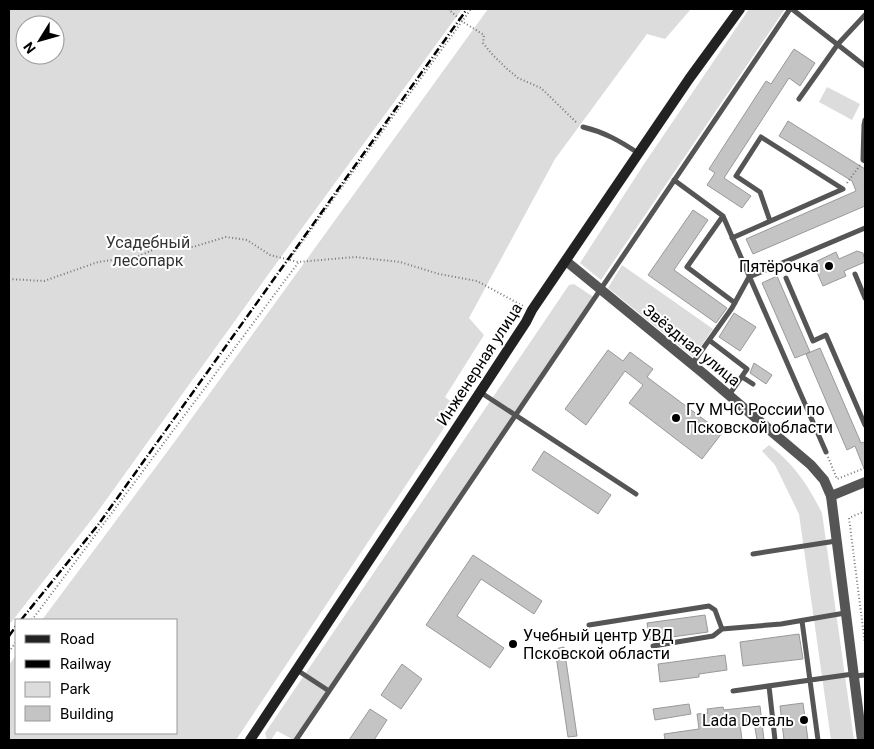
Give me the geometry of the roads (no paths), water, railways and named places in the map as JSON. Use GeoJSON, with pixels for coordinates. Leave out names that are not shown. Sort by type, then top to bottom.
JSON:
{"type":"FeatureCollection","features":[{"type":"Feature","properties":{"kind":"main road","name":"Инженерная улица"},"geometry":{"type":"LineString","coordinates":[[253,739],[526,322],[532,310],[740,9]]}},
{"type":"Feature","properties":{"kind":"street","name":"Звёздная улица"},"geometry":{"type":"LineString","coordinates":[[566,261],[729,395],[810,465],[824,480],[832,496],[862,740]]}},
{"type":"Feature","properties":{"kind":"street"},"geometry":{"type":"LineString","coordinates":[[832,496],[865,482]]}},
{"type":"Feature","properties":{"kind":"lane"},"geometry":{"type":"LineString","coordinates":[[296,740],[791,9],[865,66]]}},
{"type":"Feature","properties":{"kind":"lane"},"geometry":{"type":"LineString","coordinates":[[799,99],[838,44],[865,15]]}},
{"type":"Feature","properties":{"kind":"lane"},"geometry":{"type":"LineString","coordinates":[[864,161],[865,120]]}},
{"type":"Feature","properties":{"kind":"lane"},"geometry":{"type":"LineString","coordinates":[[583,127],[618,139],[639,153]]}},
{"type":"Feature","properties":{"kind":"lane"},"geometry":{"type":"LineString","coordinates":[[732,238],[842,189],[761,137],[736,176],[760,192],[770,221]]}},
{"type":"Feature","properties":{"kind":"lane"},"geometry":{"type":"LineString","coordinates":[[674,180],[723,216],[826,452]]}},
{"type":"Feature","properties":{"kind":"lane"},"geometry":{"type":"LineString","coordinates":[[723,216],[687,268],[735,303]]}},
{"type":"Feature","properties":{"kind":"lane"},"geometry":{"type":"LineString","coordinates":[[692,364],[735,303],[749,277],[865,228]]}},
{"type":"Feature","properties":{"kind":"lane"},"geometry":{"type":"LineString","coordinates":[[855,274],[865,298]]}},
{"type":"Feature","properties":{"kind":"lane"},"geometry":{"type":"LineString","coordinates":[[786,278],[813,341],[826,335],[865,425]]}},
{"type":"Feature","properties":{"kind":"lane"},"geometry":{"type":"LineString","coordinates":[[709,340],[747,369],[729,395]]}},
{"type":"Feature","properties":{"kind":"lane"},"geometry":{"type":"LineString","coordinates":[[742,377],[753,384]]}},
{"type":"Feature","properties":{"kind":"lane"},"geometry":{"type":"LineString","coordinates":[[480,392],[636,494]]}},
{"type":"Feature","properties":{"kind":"lane"},"geometry":{"type":"LineString","coordinates":[[753,554],[837,541]]}},
{"type":"Feature","properties":{"kind":"lane"},"geometry":{"type":"LineString","coordinates":[[589,625],[708,606],[715,610],[722,629]]}},
{"type":"Feature","properties":{"kind":"lane"},"geometry":{"type":"LineString","coordinates":[[653,646],[713,636],[722,629],[802,621],[846,613]]}},
{"type":"Feature","properties":{"kind":"lane"},"geometry":{"type":"LineString","coordinates":[[802,621],[818,740]]}},
{"type":"Feature","properties":{"kind":"lane"},"geometry":{"type":"LineString","coordinates":[[297,670],[329,691]]}},
{"type":"Feature","properties":{"kind":"lane"},"geometry":{"type":"LineString","coordinates":[[733,691],[810,680],[865,675]]}},
{"type":"Feature","properties":{"kind":"lane"},"geometry":{"type":"LineString","coordinates":[[769,686],[774,740]]}},
{"type":"Feature","properties":{"kind":"railway"},"geometry":{"type":"LineString","coordinates":[[22,619],[98,525],[467,9]]}},
{"type":"Feature","properties":{"kind":"railway"},"geometry":{"type":"LineString","coordinates":[[9,636],[15,627]]}},
{"type":"Feature","properties":{"kind":"place","name":"Пятёрочка"},"geometry":{"type":"Point","coordinates":[829,266]}},
{"type":"Feature","properties":{"kind":"place","name":"ГУ МЧС России по Псковской области"},"geometry":{"type":"Point","coordinates":[676,418]}},
{"type":"Feature","properties":{"kind":"place","name":"Учебный центр УВД Псковской области"},"geometry":{"type":"Point","coordinates":[513,644]}},
{"type":"Feature","properties":{"kind":"place","name":"Lada Dеталь"},"geometry":{"type":"Point","coordinates":[804,720]}},
{"type":"Feature","properties":{"kind":"park label","name":"Усадебный лесопарк"},"geometry":{"type":"Point","coordinates":[148,251]}}]}
